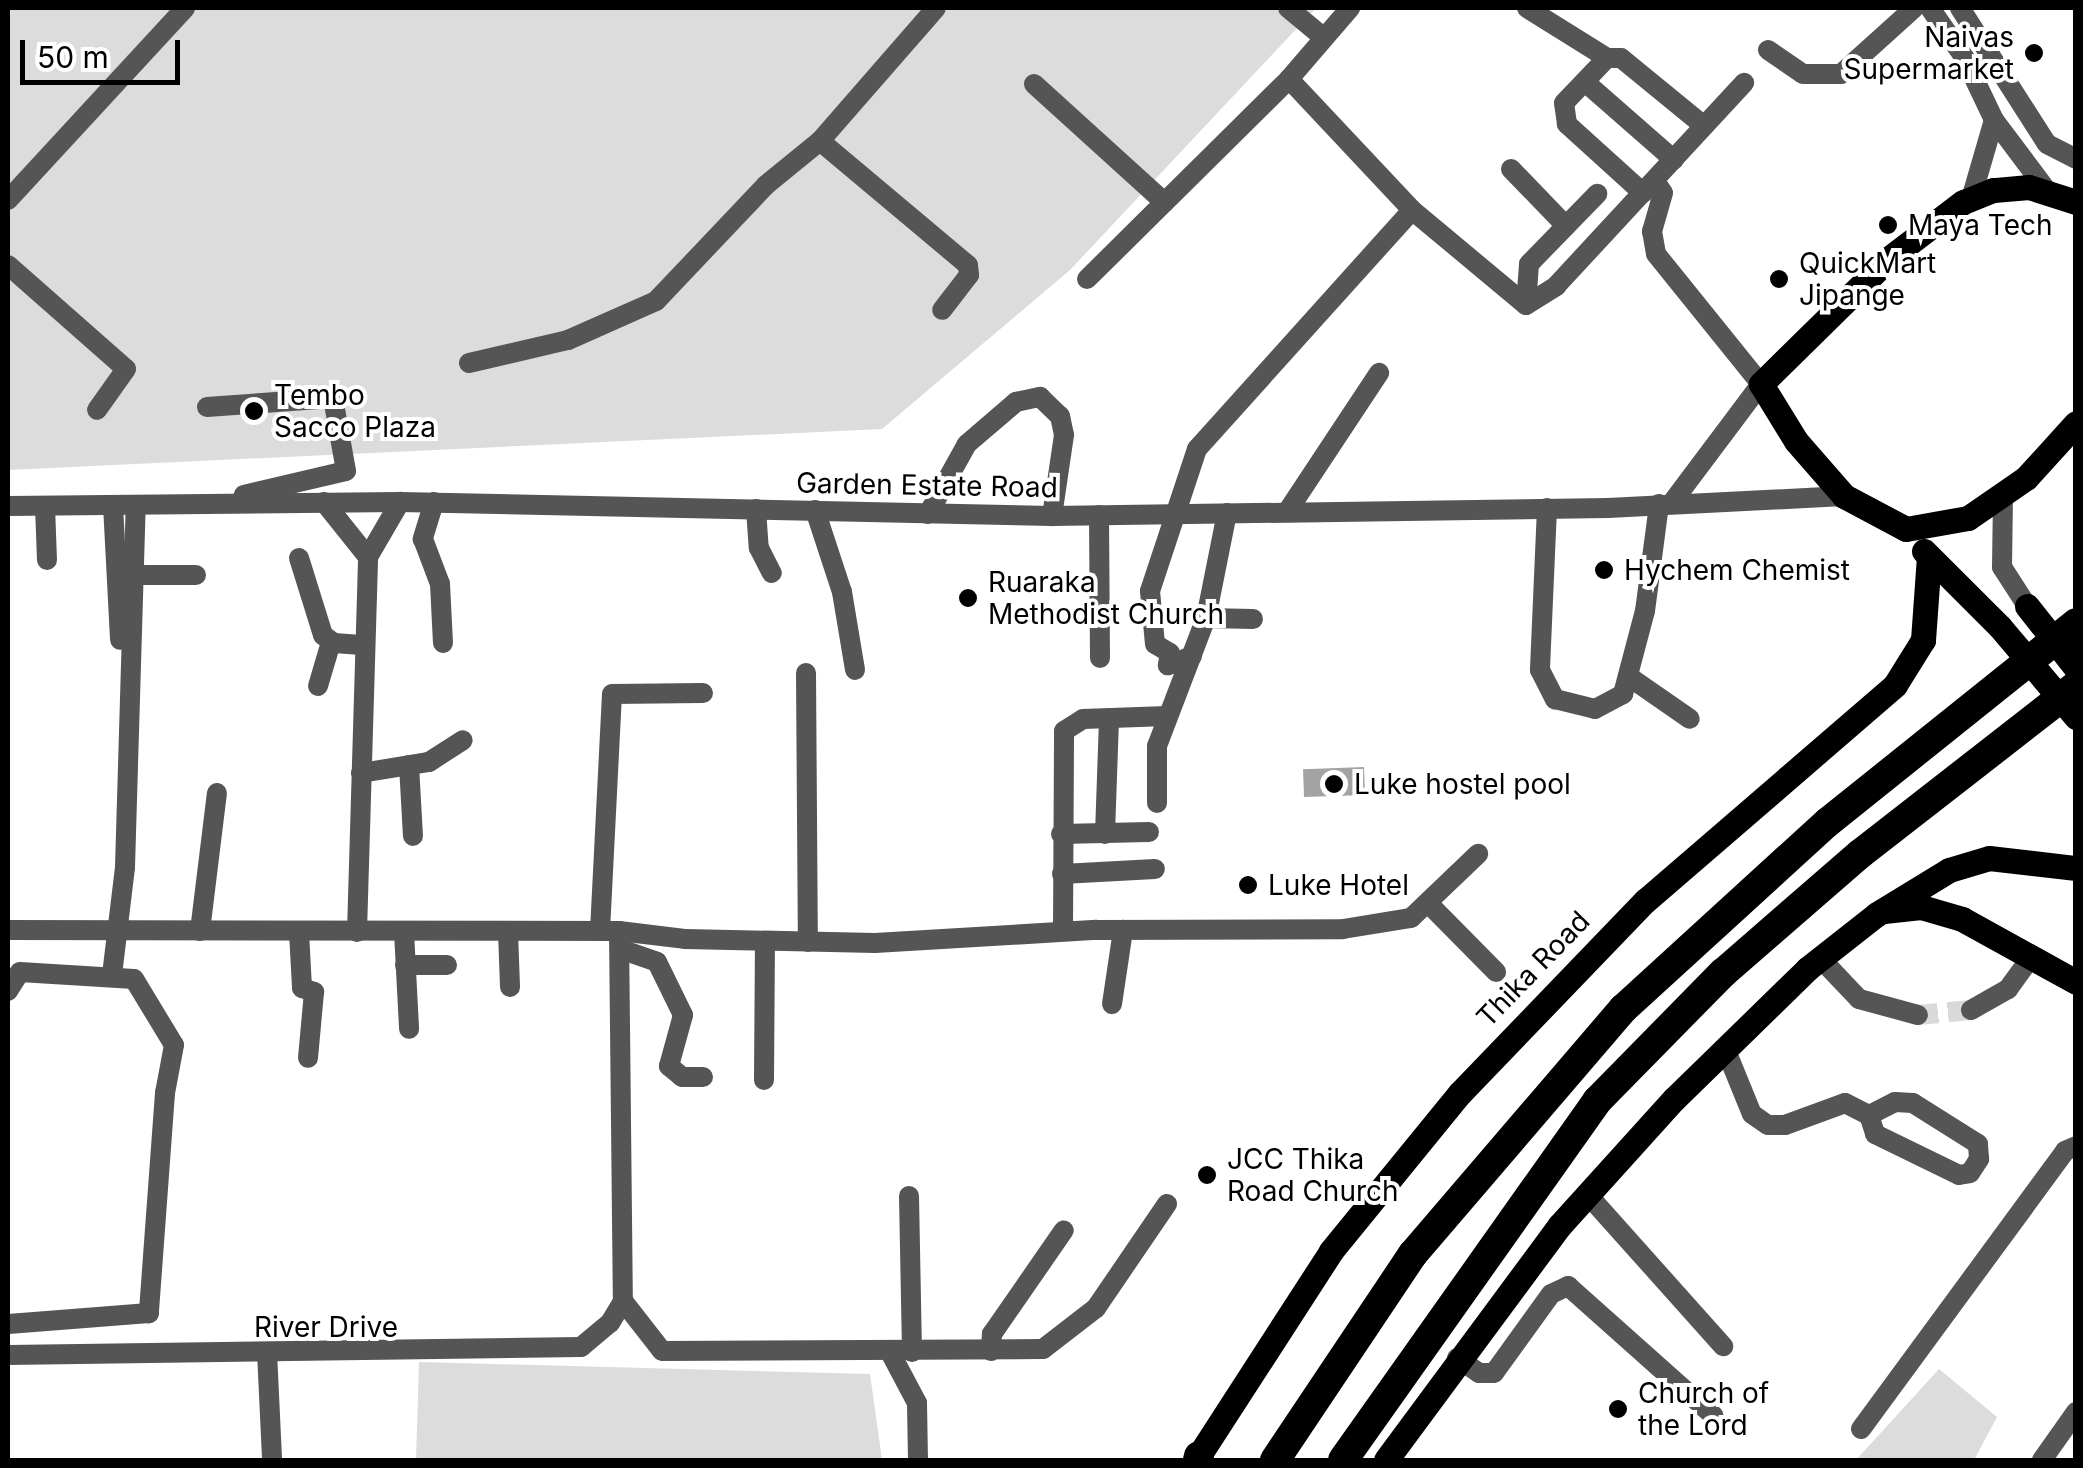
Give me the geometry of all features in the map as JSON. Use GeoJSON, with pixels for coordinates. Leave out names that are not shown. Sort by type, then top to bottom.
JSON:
{"type":"FeatureCollection","features":[{"type":"Feature","properties":{"kind":"highway"},"geometry":{"type":"LineString","coordinates":[[1274,1460],[1413,1254],[1623,1009],[1828,822],[2076,623]]}},
{"type":"Feature","properties":{"kind":"highway"},"geometry":{"type":"LineString","coordinates":[[1343,1460],[1597,1102],[1737,961],[1930,798],[2076,686]]}},
{"type":"Feature","properties":{"kind":"main road"},"geometry":{"type":"LineString","coordinates":[[2076,202],[2045,188],[1993,190],[1971,198],[1886,260],[1761,384],[1796,441],[1844,496],[1906,529],[2000,627],[2076,717]]}},
{"type":"Feature","properties":{"kind":"main road"},"geometry":{"type":"LineString","coordinates":[[1906,529],[1968,518],[2003,496],[2076,423]]}},
{"type":"Feature","properties":{"kind":"main road","name":"Thika Road"},"geometry":{"type":"LineString","coordinates":[[1198,1459],[1332,1251],[1460,1093],[1645,901],[1896,686],[1923,640],[1929,556]]}},
{"type":"Feature","properties":{"kind":"main road"},"geometry":{"type":"LineString","coordinates":[[2026,606],[2076,668]]}},
{"type":"Feature","properties":{"kind":"main road"},"geometry":{"type":"LineString","coordinates":[[1386,1460],[1456,1358],[1588,1194],[1725,1048],[1821,959],[1933,876],[1978,860],[2076,868]]}},
{"type":"Feature","properties":{"kind":"main road"},"geometry":{"type":"LineString","coordinates":[[1877,914],[1908,906],[1946,913],[2076,982]]}},
{"type":"Feature","properties":{"kind":"street"},"geometry":{"type":"LineString","coordinates":[[8,200],[184,8]]}},
{"type":"Feature","properties":{"kind":"street"},"geometry":{"type":"LineString","coordinates":[[469,363],[568,340],[634,316],[695,266],[766,185],[820,140],[936,8]]}},
{"type":"Feature","properties":{"kind":"street"},"geometry":{"type":"LineString","coordinates":[[1288,8],[1323,37]]}},
{"type":"Feature","properties":{"kind":"street"},"geometry":{"type":"LineString","coordinates":[[1088,280],[1289,79],[1350,8]]}},
{"type":"Feature","properties":{"kind":"street"},"geometry":{"type":"LineString","coordinates":[[1527,8],[1607,58],[1632,62],[1704,126]]}},
{"type":"Feature","properties":{"kind":"street"},"geometry":{"type":"LineString","coordinates":[[1768,50],[1804,74],[1841,74],[1914,8]]}},
{"type":"Feature","properties":{"kind":"street"},"geometry":{"type":"LineString","coordinates":[[1930,8],[1964,57],[1994,120],[2045,188]]}},
{"type":"Feature","properties":{"kind":"street"},"geometry":{"type":"LineString","coordinates":[[1960,8],[2047,144],[2076,159]]}},
{"type":"Feature","properties":{"kind":"street"},"geometry":{"type":"LineString","coordinates":[[1547,508],[1543,684],[1566,705],[1595,709],[1623,694],[1645,611],[1664,504],[1761,384],[1656,254],[1652,231],[1663,192],[1649,187],[1567,124],[1564,103],[1607,58]]}},
{"type":"Feature","properties":{"kind":"street"},"geometry":{"type":"LineString","coordinates":[[1289,79],[1412,210],[1526,305]]}},
{"type":"Feature","properties":{"kind":"street"},"geometry":{"type":"LineString","coordinates":[[1584,82],[1674,160]]}},
{"type":"Feature","properties":{"kind":"street"},"geometry":{"type":"LineString","coordinates":[[1526,305],[1556,286],[1744,83]]}},
{"type":"Feature","properties":{"kind":"street"},"geometry":{"type":"LineString","coordinates":[[1034,84],[1164,202]]}},
{"type":"Feature","properties":{"kind":"street"},"geometry":{"type":"LineString","coordinates":[[1971,198],[1994,120]]}},
{"type":"Feature","properties":{"kind":"street"},"geometry":{"type":"LineString","coordinates":[[820,140],[968,264],[969,275],[942,310]]}},
{"type":"Feature","properties":{"kind":"street"},"geometry":{"type":"LineString","coordinates":[[1511,169],[1566,226]]}},
{"type":"Feature","properties":{"kind":"street"},"geometry":{"type":"LineString","coordinates":[[1526,305],[1529,264],[1597,194]]}},
{"type":"Feature","properties":{"kind":"street"},"geometry":{"type":"LineString","coordinates":[[1192,656],[1168,665],[1170,653],[1155,644],[1150,591],[1172,514],[1197,450],[1215,424],[1412,210]]}},
{"type":"Feature","properties":{"kind":"street"},"geometry":{"type":"LineString","coordinates":[[8,265],[126,369],[97,410]]}},
{"type":"Feature","properties":{"kind":"street"},"geometry":{"type":"LineString","coordinates":[[1287,512],[1379,373]]}},
{"type":"Feature","properties":{"kind":"street"},"geometry":{"type":"LineString","coordinates":[[203,505],[346,471],[333,398],[207,406]]}},
{"type":"Feature","properties":{"kind":"street"},"geometry":{"type":"LineString","coordinates":[[928,514],[966,444],[1016,402],[1040,398],[1060,416],[1064,435],[1052,516]]}},
{"type":"Feature","properties":{"kind":"street","name":"Garden Estate Road"},"geometry":{"type":"LineString","coordinates":[[8,506],[434,502],[1052,516],[1547,508],[1844,496]]}},
{"type":"Feature","properties":{"kind":"street"},"geometry":{"type":"LineString","coordinates":[[2003,496],[2002,567],[2026,606]]}},
{"type":"Feature","properties":{"kind":"street"},"geometry":{"type":"LineString","coordinates":[[324,502],[368,556]]}},
{"type":"Feature","properties":{"kind":"street"},"geometry":{"type":"LineString","coordinates":[[357,932],[368,556],[400,502]]}},
{"type":"Feature","properties":{"kind":"street"},"geometry":{"type":"LineString","coordinates":[[434,502],[424,539],[440,584],[443,643]]}},
{"type":"Feature","properties":{"kind":"street"},"geometry":{"type":"LineString","coordinates":[[113,505],[130,721]]}},
{"type":"Feature","properties":{"kind":"street"},"geometry":{"type":"LineString","coordinates":[[112,975],[113,930],[124,868],[136,505]]}},
{"type":"Feature","properties":{"kind":"street"},"geometry":{"type":"LineString","coordinates":[[46,506],[47,560]]}},
{"type":"Feature","properties":{"kind":"street"},"geometry":{"type":"LineString","coordinates":[[756,510],[759,548],[772,573]]}},
{"type":"Feature","properties":{"kind":"street"},"geometry":{"type":"LineString","coordinates":[[815,510],[842,592],[855,670]]}},
{"type":"Feature","properties":{"kind":"street"},"geometry":{"type":"LineString","coordinates":[[1157,803],[1157,746],[1206,618],[1227,513]]}},
{"type":"Feature","properties":{"kind":"street"},"geometry":{"type":"LineString","coordinates":[[1099,515],[1100,658]]}},
{"type":"Feature","properties":{"kind":"street"},"geometry":{"type":"LineString","coordinates":[[299,558],[323,634],[332,642],[366,645]]}},
{"type":"Feature","properties":{"kind":"street"},"geometry":{"type":"LineString","coordinates":[[134,575],[196,575]]}},
{"type":"Feature","properties":{"kind":"street"},"geometry":{"type":"LineString","coordinates":[[1206,618],[1252,619]]}},
{"type":"Feature","properties":{"kind":"street"},"geometry":{"type":"LineString","coordinates":[[318,686],[332,642]]}},
{"type":"Feature","properties":{"kind":"street"},"geometry":{"type":"LineString","coordinates":[[806,673],[808,942]]}},
{"type":"Feature","properties":{"kind":"street"},"geometry":{"type":"LineString","coordinates":[[1628,676],[1690,719]]}},
{"type":"Feature","properties":{"kind":"street"},"geometry":{"type":"LineString","coordinates":[[703,693],[612,694],[613,937],[623,1301],[662,1350],[1038,1350],[1067,1336],[1096,1308],[1167,1204]]}},
{"type":"Feature","properties":{"kind":"street"},"geometry":{"type":"LineString","coordinates":[[1063,931],[1064,731],[1076,721],[1167,716]]}},
{"type":"Feature","properties":{"kind":"street"},"geometry":{"type":"LineString","coordinates":[[1105,834],[1109,718]]}},
{"type":"Feature","properties":{"kind":"street"},"geometry":{"type":"LineString","coordinates":[[362,773],[444,757],[463,740]]}},
{"type":"Feature","properties":{"kind":"street"},"geometry":{"type":"LineString","coordinates":[[408,765],[413,836]]}},
{"type":"Feature","properties":{"kind":"street"},"geometry":{"type":"LineString","coordinates":[[200,931],[217,793]]}},
{"type":"Feature","properties":{"kind":"street"},"geometry":{"type":"LineString","coordinates":[[1061,834],[1148,832]]}},
{"type":"Feature","properties":{"kind":"street"},"geometry":{"type":"LineString","coordinates":[[8,930],[508,932],[808,942],[1063,931],[1343,929],[1411,918],[1478,854]]}},
{"type":"Feature","properties":{"kind":"street"},"geometry":{"type":"LineString","coordinates":[[1062,874],[1155,869]]}},
{"type":"Feature","properties":{"kind":"street"},"geometry":{"type":"LineString","coordinates":[[1428,902],[1496,972]]}},
{"type":"Feature","properties":{"kind":"street"},"geometry":{"type":"LineString","coordinates":[[1112,1004],[1123,930]]}},
{"type":"Feature","properties":{"kind":"street"},"geometry":{"type":"LineString","coordinates":[[299,932],[302,988],[314,992],[308,1058]]}},
{"type":"Feature","properties":{"kind":"street"},"geometry":{"type":"LineString","coordinates":[[404,932],[408,1029]]}},
{"type":"Feature","properties":{"kind":"street"},"geometry":{"type":"LineString","coordinates":[[508,932],[510,987]]}},
{"type":"Feature","properties":{"kind":"street"},"geometry":{"type":"LineString","coordinates":[[613,937],[657,962],[682,1016],[670,1066],[682,1077],[704,1076]]}},
{"type":"Feature","properties":{"kind":"street"},"geometry":{"type":"LineString","coordinates":[[764,1080],[765,941]]}},
{"type":"Feature","properties":{"kind":"street"},"geometry":{"type":"LineString","coordinates":[[1971,1010],[2008,989],[2031,958]]}},
{"type":"Feature","properties":{"kind":"street"},"geometry":{"type":"LineString","coordinates":[[1821,959],[1859,999],[1918,1015]]}},
{"type":"Feature","properties":{"kind":"street"},"geometry":{"type":"LineString","coordinates":[[405,965],[447,966]]}},
{"type":"Feature","properties":{"kind":"street"},"geometry":{"type":"LineString","coordinates":[[8,991],[20,972],[112,975],[140,982],[174,1044],[149,1313],[8,1324]]}},
{"type":"Feature","properties":{"kind":"street"},"geometry":{"type":"LineString","coordinates":[[1725,1048],[1752,1114],[1768,1125],[1845,1103],[1869,1115],[1875,1134],[1960,1175],[1970,1174],[1978,1160],[1978,1144],[1913,1102],[1895,1102],[1869,1115]]}},
{"type":"Feature","properties":{"kind":"street"},"geometry":{"type":"LineString","coordinates":[[1862,1429],[2065,1151],[2076,1146]]}},
{"type":"Feature","properties":{"kind":"street"},"geometry":{"type":"LineString","coordinates":[[1588,1194],[1722,1346]]}},
{"type":"Feature","properties":{"kind":"street"},"geometry":{"type":"LineString","coordinates":[[908,1196],[912,1352]]}},
{"type":"Feature","properties":{"kind":"street"},"geometry":{"type":"LineString","coordinates":[[991,1350],[992,1334],[1064,1230]]}},
{"type":"Feature","properties":{"kind":"street"},"geometry":{"type":"LineString","coordinates":[[1456,1358],[1478,1374],[1494,1374],[1551,1294],[1568,1286],[1714,1416]]}},
{"type":"Feature","properties":{"kind":"street","name":"River Drive"},"geometry":{"type":"LineString","coordinates":[[8,1355],[581,1347],[610,1323],[623,1301]]}},
{"type":"Feature","properties":{"kind":"street"},"geometry":{"type":"LineString","coordinates":[[267,1352],[272,1460]]}},
{"type":"Feature","properties":{"kind":"street"},"geometry":{"type":"LineString","coordinates":[[890,1352],[917,1402],[918,1460]]}},
{"type":"Feature","properties":{"kind":"street"},"geometry":{"type":"LineString","coordinates":[[2042,1460],[2076,1412]]}},
{"type":"Feature","properties":{"kind":"shaded area"},"geometry":{"type":"Polygon","coordinates":[[[8,8],[1316,8],[1070,270],[882,429],[8,470],[8,8]]]}},
{"type":"Feature","properties":{"kind":"shaded area","name":"Luke hostel pool"},"geometry":{"type":"Polygon","coordinates":[[[1364,767],[1365,795],[1304,797],[1303,769],[1364,767]]]}},
{"type":"Feature","properties":{"kind":"shaded area"},"geometry":{"type":"Polygon","coordinates":[[[419,1362],[870,1374],[882,1460],[416,1460],[419,1362]]]}},
{"type":"Feature","properties":{"kind":"shaded area"},"geometry":{"type":"Polygon","coordinates":[[[1939,1369],[1997,1417],[1974,1460],[1856,1460],[1939,1369]]]}},
{"type":"Feature","properties":{"kind":"tunnel"},"geometry":{"type":"LineString","coordinates":[[1918,1015],[1971,1010]]}},
{"type":"Feature","properties":{"kind":"place","name":"Naivas Supermarket"},"geometry":{"type":"Point","coordinates":[2034,53]}},
{"type":"Feature","properties":{"kind":"place","name":"Maya Tech"},"geometry":{"type":"Point","coordinates":[1888,225]}},
{"type":"Feature","properties":{"kind":"place","name":"QuickMart Jipange"},"geometry":{"type":"Point","coordinates":[1779,279]}},
{"type":"Feature","properties":{"kind":"place","name":"Tembo Sacco Plaza"},"geometry":{"type":"Point","coordinates":[254,411]}},
{"type":"Feature","properties":{"kind":"place","name":"Hychem Chemist"},"geometry":{"type":"Point","coordinates":[1604,570]}},
{"type":"Feature","properties":{"kind":"place","name":"Ruaraka Methodist Church"},"geometry":{"type":"Point","coordinates":[968,598]}},
{"type":"Feature","properties":{"kind":"place","name":"Luke hostel pool"},"geometry":{"type":"Point","coordinates":[1334,784]}},
{"type":"Feature","properties":{"kind":"place","name":"Luke Hotel"},"geometry":{"type":"Point","coordinates":[1248,885]}},
{"type":"Feature","properties":{"kind":"place","name":"JCC Thika Road Church"},"geometry":{"type":"Point","coordinates":[1207,1175]}},
{"type":"Feature","properties":{"kind":"place","name":"Church of the Lord"},"geometry":{"type":"Point","coordinates":[1618,1409]}}]}
